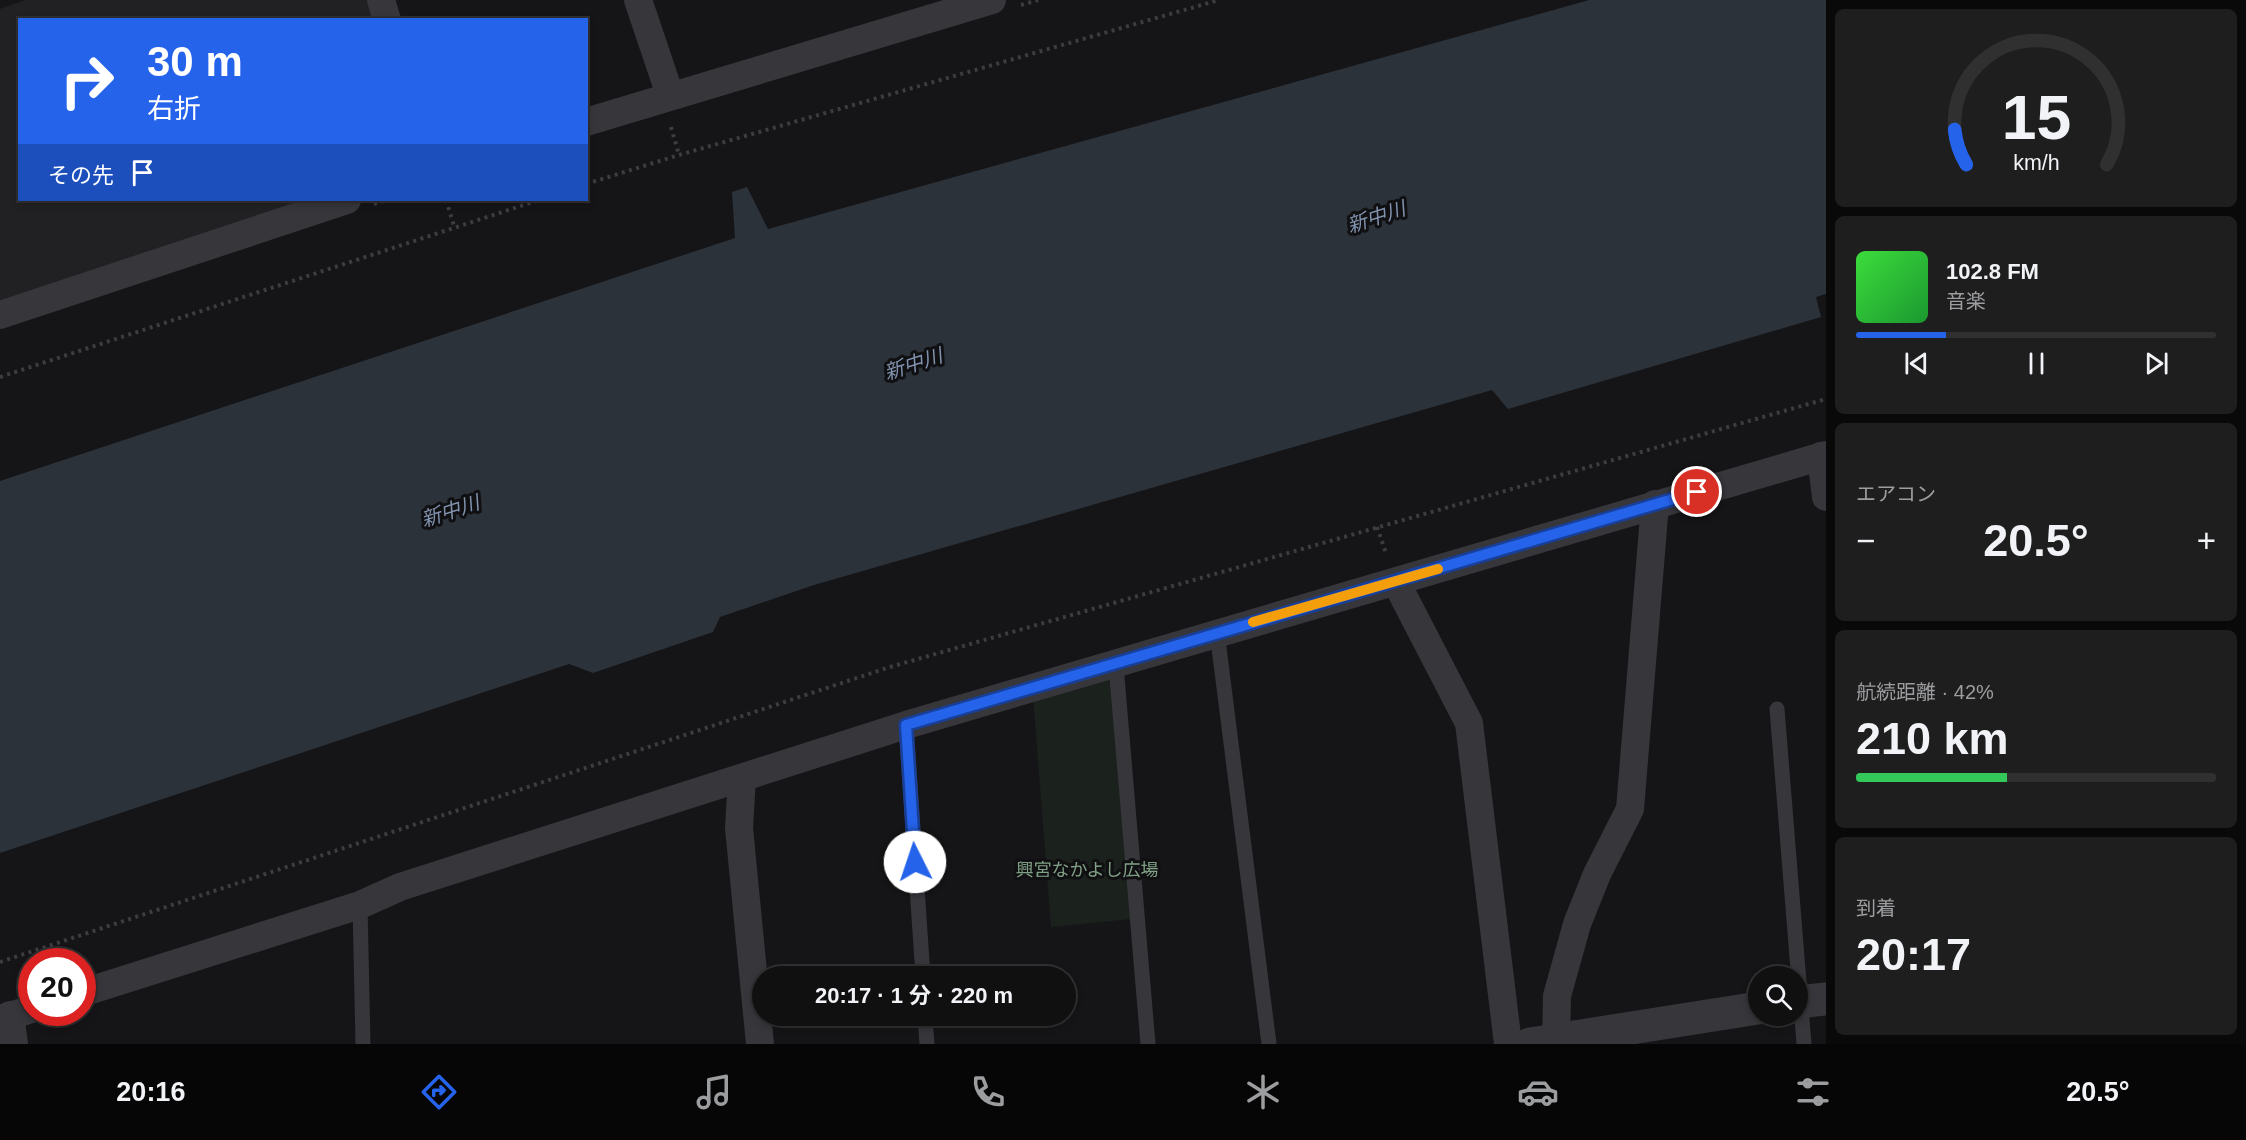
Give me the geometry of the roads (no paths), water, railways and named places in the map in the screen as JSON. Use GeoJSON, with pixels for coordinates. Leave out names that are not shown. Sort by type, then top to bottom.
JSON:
{"type":"FeatureCollection","features":[{"type":"Feature","properties":{"kind":"street"},"geometry":{"type":"LineString","coordinates":[[381,0],[386,18]]}},
{"type":"Feature","properties":{"kind":"street"},"geometry":{"type":"LineString","coordinates":[[638,0],[670,109]]}},
{"type":"Feature","properties":{"kind":"street"},"geometry":{"type":"LineString","coordinates":[[588,122],[670,109],[993,0]]}},
{"type":"Feature","properties":{"kind":"street"},"geometry":{"type":"LineString","coordinates":[[0,315],[344,201]]}},
{"type":"Feature","properties":{"kind":"street"},"geometry":{"type":"LineString","coordinates":[[96,989],[360,905],[400,887],[906,725],[1824,455],[1826,497]]}},
{"type":"Feature","properties":{"kind":"street"},"geometry":{"type":"LineString","coordinates":[[1655,504],[1630,809],[1597,874],[1577,924],[1547,1042],[1748,1010]]}},
{"type":"Feature","properties":{"kind":"street"},"geometry":{"type":"LineString","coordinates":[[1396,582],[1469,723],[1508,1044]]}},
{"type":"Feature","properties":{"kind":"street"},"geometry":{"type":"LineString","coordinates":[[742,778],[739,828],[760,1044]]}},
{"type":"Feature","properties":{"kind":"street"},"geometry":{"type":"LineString","coordinates":[[14,1014],[14,1044]]}},
{"type":"Feature","properties":{"kind":"lane"},"geometry":{"type":"LineString","coordinates":[[1217,632],[1269,1044]]}},
{"type":"Feature","properties":{"kind":"lane"},"geometry":{"type":"LineString","coordinates":[[1116,665],[1148,1044]]}},
{"type":"Feature","properties":{"kind":"lane"},"geometry":{"type":"LineString","coordinates":[[1777,709],[1804,966]]}},
{"type":"Feature","properties":{"kind":"lane"},"geometry":{"type":"LineString","coordinates":[[906,725],[922,966]]}},
{"type":"Feature","properties":{"kind":"lane"},"geometry":{"type":"LineString","coordinates":[[360,905],[363,1044]]}},
{"type":"Feature","properties":{"kind":"lane"},"geometry":{"type":"LineString","coordinates":[[926,1026],[927,1044]]}},
{"type":"Feature","properties":{"kind":"lane"},"geometry":{"type":"LineString","coordinates":[[1804,1044],[1806,1026]]}},
{"type":"Feature","properties":{"kind":"water","name":"新中川"},"geometry":{"type":"Polygon","coordinates":[[[1589,0],[1826,0],[1826,294],[1816,297],[1821,317],[1508,409],[1492,390],[814,585],[720,617],[713,632],[593,673],[569,664],[0,853],[0,481],[735,238],[732,192],[747,187],[768,229],[1589,0]]]}},
{"type":"Feature","properties":{"kind":"park label","name":"興宮なかよし広場"},"geometry":{"type":"Point","coordinates":[1087,870]}}]}
